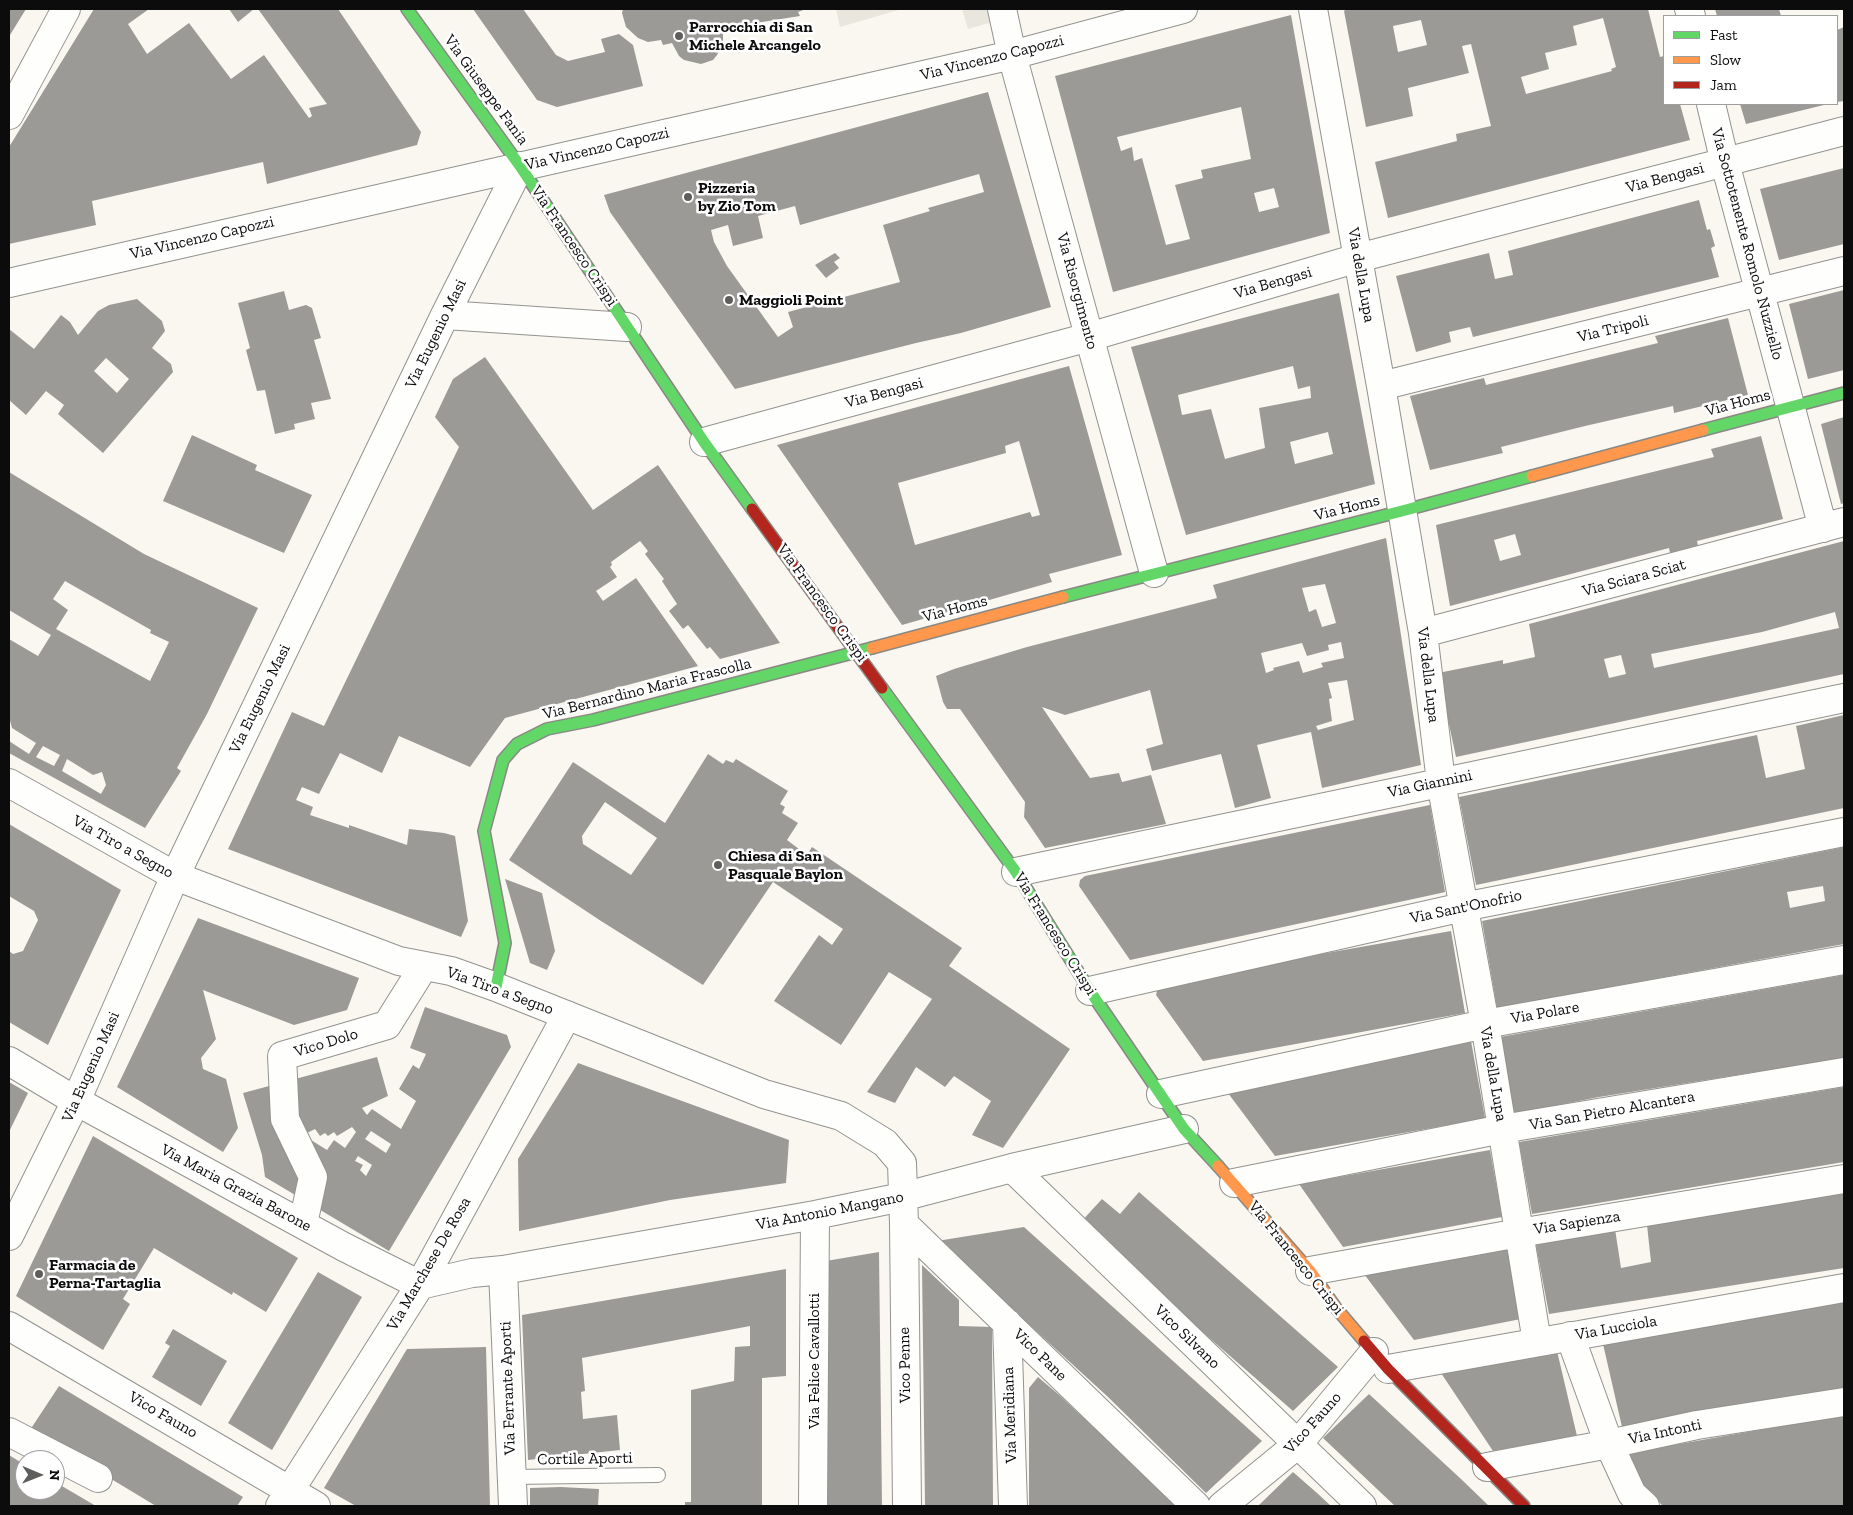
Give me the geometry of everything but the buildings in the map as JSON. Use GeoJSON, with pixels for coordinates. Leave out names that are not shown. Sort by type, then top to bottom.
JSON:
{"type":"FeatureCollection","features":[{"type":"Feature","properties":{"kind":"street"},"geometry":{"type":"LineString","coordinates":[[9,115],[66,9]]}},
{"type":"Feature","properties":{"kind":"street","name":"Via Giuseppe Fania"},"geometry":{"type":"LineString","coordinates":[[407,9],[520,166]]}},
{"type":"Feature","properties":{"kind":"street","name":"Via Risorgimento"},"geometry":{"type":"LineString","coordinates":[[1002,9],[1012,55],[1154,573]]}},
{"type":"Feature","properties":{"kind":"street","name":"Via Vincenzo Capozzi"},"geometry":{"type":"LineString","coordinates":[[9,283],[1012,55],[1183,9]]}},
{"type":"Feature","properties":{"kind":"street","name":"Via della Lupa"},"geometry":{"type":"LineString","coordinates":[[1313,9],[1381,386],[1423,633],[1441,782],[1485,1024],[1537,1342]]}},
{"type":"Feature","properties":{"kind":"street","name":"Via Sottotenente Romolo Nuzziello"},"geometry":{"type":"LineString","coordinates":[[1711,105],[1724,163],[1789,406],[1834,525]]}},
{"type":"Feature","properties":{"kind":"street","name":"Via Bengasi"},"geometry":{"type":"LineString","coordinates":[[704,442],[1089,338],[1358,258],[1844,131]]}},
{"type":"Feature","properties":{"kind":"street","name":"Via Eugenio Masi"},"geometry":{"type":"LineString","coordinates":[[9,1236],[76,1101],[175,876],[445,315],[520,166]]}},
{"type":"Feature","properties":{"kind":"street","name":"Via Francesco Crispi"},"geometry":{"type":"LineString","coordinates":[[520,166],[704,442],[1016,872],[1090,991],[1184,1129],[1234,1183],[1310,1272],[1336,1308],[1381,1360],[1524,1506]]}},
{"type":"Feature","properties":{"kind":"street","name":"Via Tripoli"},"geometry":{"type":"LineString","coordinates":[[1381,386],[1844,271]]}},
{"type":"Feature","properties":{"kind":"street","name":"Via Francesco Crispi"},"geometry":{"type":"LineString","coordinates":[[445,315],[627,327]]}},
{"type":"Feature","properties":{"kind":"street","name":"Via Homs"},"geometry":{"type":"LineString","coordinates":[[858,652],[1154,573],[1402,511],[1789,406],[1844,393]]}},
{"type":"Feature","properties":{"kind":"street","name":"Via Sciara Sciat"},"geometry":{"type":"LineString","coordinates":[[1423,633],[1834,525]]}},
{"type":"Feature","properties":{"kind":"street","name":"Via Bernardino Maria Frascolla"},"geometry":{"type":"LineString","coordinates":[[496,987],[505,943],[484,831],[503,760],[517,744],[547,729],[592,720],[858,652]]}},
{"type":"Feature","properties":{"kind":"street","name":"Via Giannini"},"geometry":{"type":"LineString","coordinates":[[1016,872],[1844,698]]}},
{"type":"Feature","properties":{"kind":"street","name":"Via Tiro a Segno"},"geometry":{"type":"LineString","coordinates":[[9,783],[175,876],[399,961],[451,971],[496,987],[764,1094],[841,1116],[886,1143],[902,1163],[902,1197]]}},
{"type":"Feature","properties":{"kind":"street","name":"Via Sant'Onofrio"},"geometry":{"type":"LineString","coordinates":[[1090,991],[1463,907],[1844,832]]}},
{"type":"Feature","properties":{"kind":"street","name":"Via Polare"},"geometry":{"type":"LineString","coordinates":[[1160,1094],[1485,1024],[1844,960]]}},
{"type":"Feature","properties":{"kind":"street","name":"Vico Dolo"},"geometry":{"type":"LineString","coordinates":[[303,1224],[313,1177],[285,1119],[282,1056],[387,1024],[424,966]]}},
{"type":"Feature","properties":{"kind":"street","name":"Via Marchese De Rosa"},"geometry":{"type":"LineString","coordinates":[[285,1498],[420,1285],[566,1015]]}},
{"type":"Feature","properties":{"kind":"street","name":"Via Maria Grazia Barone"},"geometry":{"type":"LineString","coordinates":[[9,1061],[76,1101],[420,1285]]}},
{"type":"Feature","properties":{"kind":"street","name":"Via San Pietro Alcantera"},"geometry":{"type":"LineString","coordinates":[[1234,1183],[1502,1129],[1844,1072]]}},
{"type":"Feature","properties":{"kind":"street","name":"Via Antonio Mangano"},"geometry":{"type":"LineString","coordinates":[[420,1285],[472,1273],[503,1270],[815,1215],[902,1197],[1012,1168],[1184,1129]]}},
{"type":"Feature","properties":{"kind":"street","name":"Vico Silvano"},"geometry":{"type":"LineString","coordinates":[[1012,1168],[1362,1506]]}},
{"type":"Feature","properties":{"kind":"street","name":"Via Sapienza"},"geometry":{"type":"LineString","coordinates":[[1310,1272],[1519,1233],[1844,1179]]}},
{"type":"Feature","properties":{"kind":"street"},"geometry":{"type":"LineString","coordinates":[[902,1197],[904,1224]]}},
{"type":"Feature","properties":{"kind":"street","name":"Via Felice Cavallotti"},"geometry":{"type":"LineString","coordinates":[[812,1506],[815,1215]]}},
{"type":"Feature","properties":{"kind":"street","name":"Vico Pane"},"geometry":{"type":"LineString","coordinates":[[904,1224],[1196,1506]]}},
{"type":"Feature","properties":{"kind":"street","name":"Vico Penne"},"geometry":{"type":"LineString","coordinates":[[904,1224],[906,1506]]}},
{"type":"Feature","properties":{"kind":"street","name":"Via Ferrante Aporti"},"geometry":{"type":"LineString","coordinates":[[503,1270],[513,1506]]}},
{"type":"Feature","properties":{"kind":"street","name":"Via Lucciola"},"geometry":{"type":"LineString","coordinates":[[1381,1360],[1537,1342],[1844,1288]]}},
{"type":"Feature","properties":{"kind":"street","name":"Via Meridiana"},"geometry":{"type":"LineString","coordinates":[[1007,1324],[1013,1506]]}},
{"type":"Feature","properties":{"kind":"street","name":"Vico Fauno"},"geometry":{"type":"LineString","coordinates":[[9,1326],[285,1498],[316,1506]]}},
{"type":"Feature","properties":{"kind":"street"},"geometry":{"type":"LineString","coordinates":[[1570,1336],[1609,1444],[1632,1494],[1645,1506]]}},
{"type":"Feature","properties":{"kind":"street","name":"Vico Fauno"},"geometry":{"type":"LineString","coordinates":[[1222,1506],[1298,1444],[1381,1360]]}},
{"type":"Feature","properties":{"kind":"street","name":"Via Intonti"},"geometry":{"type":"LineString","coordinates":[[1487,1467],[1609,1444],[1696,1424],[1844,1402]]}},
{"type":"Feature","properties":{"kind":"street"},"geometry":{"type":"LineString","coordinates":[[9,1432],[98,1478]]}},
{"type":"Feature","properties":{"kind":"lane","name":"Cortile Aporti"},"geometry":{"type":"LineString","coordinates":[[512,1477],[658,1475]]}},
{"type":"Feature","properties":{"kind":"shaded area"},"geometry":{"type":"Polygon","coordinates":[[[836,9],[902,9],[840,27],[836,9]]]}},
{"type":"Feature","properties":{"kind":"shaded area"},"geometry":{"type":"Polygon","coordinates":[[[962,9],[988,9],[992,22],[968,29],[962,9]]]}},
{"type":"Feature","properties":{"kind":"traffic: fast"},"geometry":{"type":"LineString","coordinates":[[407,9],[520,166],[704,442],[752,509]]}},
{"type":"Feature","properties":{"kind":"traffic: fast"},"geometry":{"type":"LineString","coordinates":[[1703,430],[1844,393]]}},
{"type":"Feature","properties":{"kind":"traffic: fast"},"geometry":{"type":"LineString","coordinates":[[1063,597],[1532,476]]}},
{"type":"Feature","properties":{"kind":"traffic: fast"},"geometry":{"type":"LineString","coordinates":[[496,987],[505,943],[484,831],[503,760],[517,744],[547,729],[593,720],[872,648]]}},
{"type":"Feature","properties":{"kind":"traffic: fast"},"geometry":{"type":"LineString","coordinates":[[882,688],[1016,872],[1090,991],[1184,1129],[1218,1166]]}},
{"type":"Feature","properties":{"kind":"traffic: slow"},"geometry":{"type":"LineString","coordinates":[[1532,476],[1703,430]]}},
{"type":"Feature","properties":{"kind":"traffic: slow"},"geometry":{"type":"LineString","coordinates":[[872,648],[1063,597]]}},
{"type":"Feature","properties":{"kind":"traffic: slow"},"geometry":{"type":"LineString","coordinates":[[1218,1166],[1310,1271],[1336,1308],[1364,1341]]}},
{"type":"Feature","properties":{"kind":"traffic: jam"},"geometry":{"type":"LineString","coordinates":[[752,509],[882,688]]}},
{"type":"Feature","properties":{"kind":"traffic: jam"},"geometry":{"type":"LineString","coordinates":[[1364,1341],[1388,1369],[1524,1506]]}},
{"type":"Feature","properties":{"kind":"place","name":"Parrocchia di San Michele Arcangelo"},"geometry":{"type":"Point","coordinates":[679,36]}},
{"type":"Feature","properties":{"kind":"place","name":"Pizzeria by Zio Tom"},"geometry":{"type":"Point","coordinates":[688,197]}},
{"type":"Feature","properties":{"kind":"place","name":"Maggioli Point"},"geometry":{"type":"Point","coordinates":[729,300]}},
{"type":"Feature","properties":{"kind":"place","name":"Chiesa di San Pasquale Baylon"},"geometry":{"type":"Point","coordinates":[718,865]}},
{"type":"Feature","properties":{"kind":"place","name":"Farmacia de Perna-Tartaglia"},"geometry":{"type":"Point","coordinates":[39,1274]}}]}
